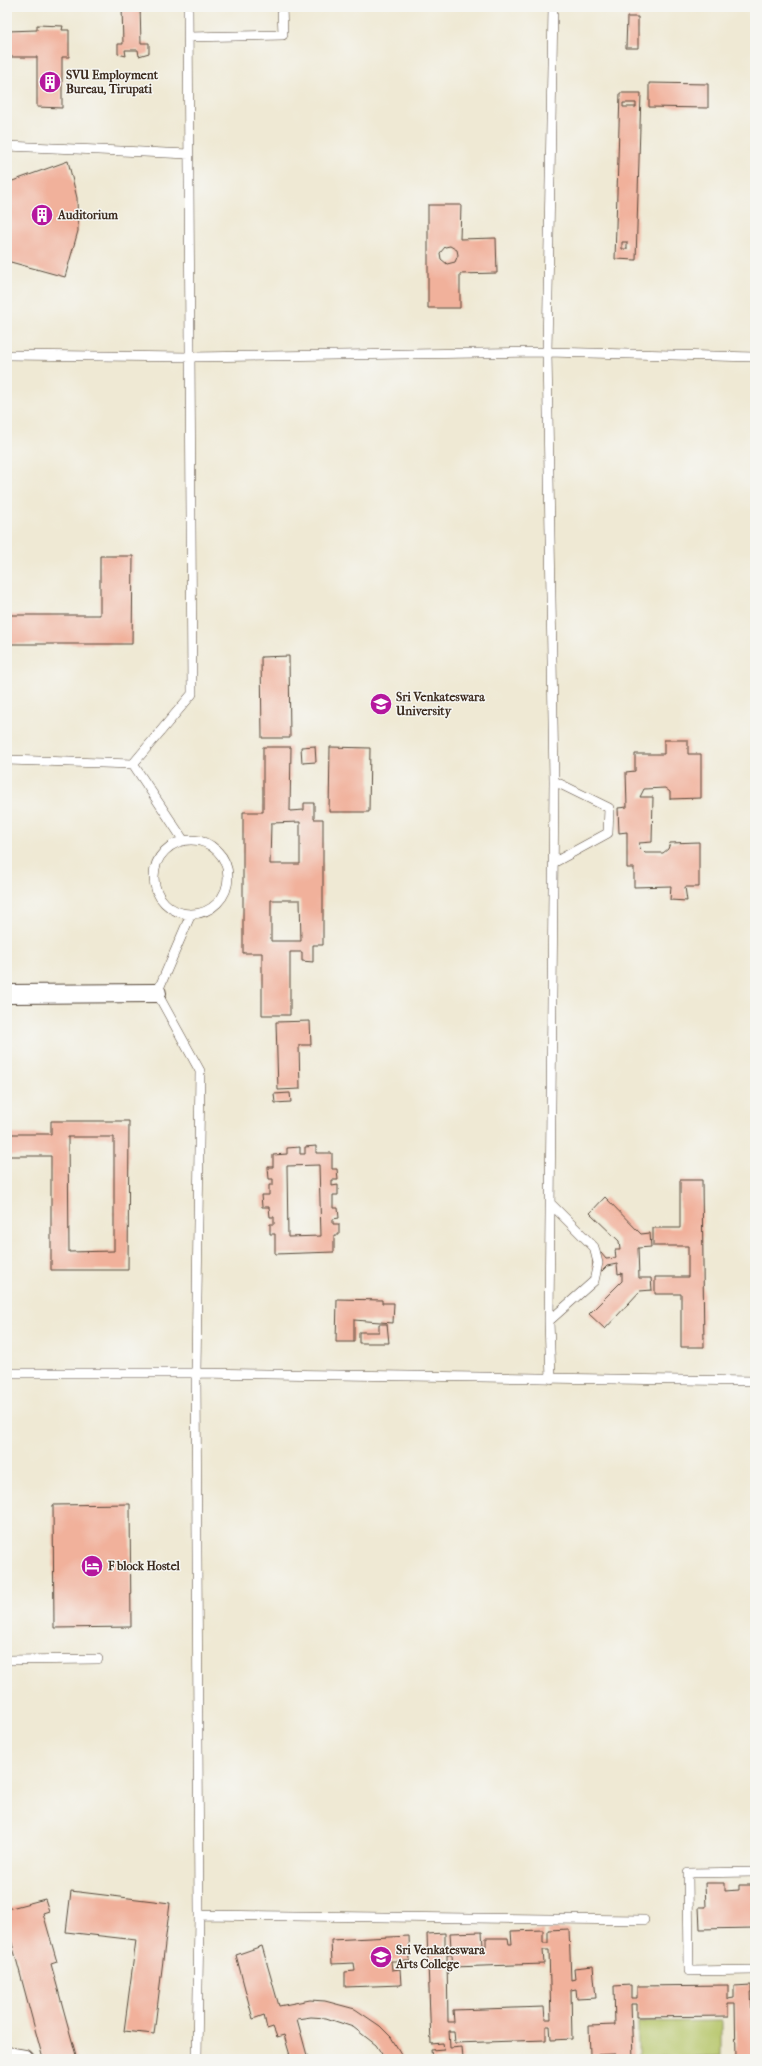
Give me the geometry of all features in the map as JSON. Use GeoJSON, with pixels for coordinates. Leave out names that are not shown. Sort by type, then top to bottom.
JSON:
{"type":"FeatureCollection","features":[{"type":"Feature","properties":{"kind":"street"},"geometry":{"type":"LineString","coordinates":[[7,994],[157,993]]}},
{"type":"Feature","properties":{"kind":"lane"},"geometry":{"type":"LineString","coordinates":[[133,764],[192,694],[188,7]]}},
{"type":"Feature","properties":{"kind":"lane"},"geometry":{"type":"LineString","coordinates":[[188,37],[283,34],[282,7]]}},
{"type":"Feature","properties":{"kind":"lane"},"geometry":{"type":"LineString","coordinates":[[551,1379],[549,1322],[554,781],[547,352],[553,7]]}},
{"type":"Feature","properties":{"kind":"lane"},"geometry":{"type":"LineString","coordinates":[[7,146],[189,154]]}},
{"type":"Feature","properties":{"kind":"lane"},"geometry":{"type":"LineString","coordinates":[[7,355],[191,356],[547,352],[755,357]]}},
{"type":"Feature","properties":{"kind":"lane"},"geometry":{"type":"LineString","coordinates":[[7,760],[133,764]]}},
{"type":"Feature","properties":{"kind":"lane"},"geometry":{"type":"LineString","coordinates":[[133,764],[184,841]]}},
{"type":"Feature","properties":{"kind":"lane"},"geometry":{"type":"LineString","coordinates":[[553,863],[608,833],[609,808],[554,781]]}},
{"type":"Feature","properties":{"kind":"lane"},"geometry":{"type":"LineString","coordinates":[[184,841],[196,841],[213,848],[224,862],[227,874],[226,886],[222,897],[214,906],[203,912],[191,914],[179,912],[168,907],[160,898],[155,887],[154,875],[157,863],[163,852],[173,845],[184,841]]}},
{"type":"Feature","properties":{"kind":"lane"},"geometry":{"type":"LineString","coordinates":[[191,914],[157,993],[200,1071],[196,1373],[200,1915],[197,2059]]}},
{"type":"Feature","properties":{"kind":"lane"},"geometry":{"type":"LineString","coordinates":[[549,1322],[594,1281],[598,1263],[594,1247],[551,1204]]}},
{"type":"Feature","properties":{"kind":"lane"},"geometry":{"type":"LineString","coordinates":[[7,1372],[196,1373],[755,1381]]}},
{"type":"Feature","properties":{"kind":"lane"},"geometry":{"type":"LineString","coordinates":[[7,1660],[98,1659]]}},
{"type":"Feature","properties":{"kind":"lane"},"geometry":{"type":"LineString","coordinates":[[755,1872],[688,1873],[689,1971],[755,1970]]}},
{"type":"Feature","properties":{"kind":"lane"},"geometry":{"type":"LineString","coordinates":[[200,1915],[644,1920]]}},
{"type":"Feature","properties":{"kind":"green space"},"geometry":{"type":"Polygon","coordinates":[[[722,2021],[722,2056],[638,2057],[638,2022],[722,2021]]]}},
{"type":"Feature","properties":{"kind":"building"},"geometry":{"type":"Polygon","coordinates":[[[122,7],[140,7],[141,43],[149,43],[149,53],[139,56],[138,50],[125,50],[126,56],[118,54],[118,44],[123,44],[122,7]]]}},
{"type":"Feature","properties":{"kind":"building"},"geometry":{"type":"Polygon","coordinates":[[[627,17],[638,17],[638,48],[626,48],[627,17]]]}},
{"type":"Feature","properties":{"kind":"building","name":"SVU Employment Bureau, Tirupati"},"geometry":{"type":"Polygon","coordinates":[[[37,25],[63,26],[62,30],[69,30],[69,57],[62,57],[62,108],[37,107],[37,57],[7,57],[7,31],[37,30],[37,25]]]}},
{"type":"Feature","properties":{"kind":"building"},"geometry":{"type":"Polygon","coordinates":[[[649,83],[708,84],[708,108],[649,107],[649,83]]]}},
{"type":"Feature","properties":{"kind":"building"},"geometry":{"type":"Polygon","coordinates":[[[620,93],[641,93],[636,260],[615,259],[620,93]],[[623,103],[623,107],[636,107],[636,103],[623,103]],[[622,242],[622,249],[627,249],[627,242],[622,242]]]}},
{"type":"Feature","properties":{"kind":"building","name":"Auditorium"},"geometry":{"type":"Polygon","coordinates":[[[68,161],[77,198],[78,231],[65,277],[7,261],[7,183],[68,161]]]}},
{"type":"Feature","properties":{"kind":"building"},"geometry":{"type":"Polygon","coordinates":[[[428,205],[461,205],[460,239],[496,238],[497,273],[460,274],[460,308],[428,308],[428,205]],[[450,246],[445,247],[440,253],[441,259],[447,264],[455,262],[458,255],[457,250],[450,246]]]}},
{"type":"Feature","properties":{"kind":"building"},"geometry":{"type":"Polygon","coordinates":[[[100,556],[133,556],[132,644],[7,644],[7,615],[100,615],[100,556]]]}},
{"type":"Feature","properties":{"kind":"building"},"geometry":{"type":"Polygon","coordinates":[[[289,656],[290,738],[262,738],[261,657],[289,656]]]}},
{"type":"Feature","properties":{"kind":"building"},"geometry":{"type":"Polygon","coordinates":[[[664,740],[688,740],[688,754],[701,754],[701,798],[670,799],[670,792],[665,788],[644,789],[640,797],[653,797],[652,842],[639,843],[640,848],[645,853],[663,853],[668,849],[670,843],[699,842],[699,887],[685,887],[687,901],[670,900],[671,886],[634,887],[634,868],[627,868],[627,832],[619,833],[618,808],[627,807],[626,772],[635,771],[635,754],[664,754],[664,740]]]}},
{"type":"Feature","properties":{"kind":"building"},"geometry":{"type":"Polygon","coordinates":[[[315,746],[316,762],[302,763],[301,747],[315,746]]]}},
{"type":"Feature","properties":{"kind":"building"},"geometry":{"type":"Polygon","coordinates":[[[263,747],[291,747],[290,811],[304,810],[304,803],[314,803],[314,819],[323,819],[323,945],[313,945],[313,962],[302,961],[302,952],[290,952],[290,1015],[262,1015],[262,953],[243,953],[243,812],[263,812],[263,747]],[[300,822],[271,823],[270,864],[300,864],[300,822]],[[271,900],[271,941],[301,941],[300,900],[271,900]]]}},
{"type":"Feature","properties":{"kind":"building"},"geometry":{"type":"Polygon","coordinates":[[[330,747],[370,748],[369,812],[329,812],[330,747]]]}},
{"type":"Feature","properties":{"kind":"building"},"geometry":{"type":"Polygon","coordinates":[[[310,1021],[311,1045],[299,1045],[300,1089],[278,1090],[276,1022],[310,1021]]]}},
{"type":"Feature","properties":{"kind":"building"},"geometry":{"type":"Polygon","coordinates":[[[290,1093],[291,1102],[275,1103],[274,1094],[290,1093]]]}},
{"type":"Feature","properties":{"kind":"building"},"geometry":{"type":"Polygon","coordinates":[[[51,1121],[129,1121],[128,1270],[51,1270],[51,1156],[7,1156],[7,1134],[51,1134],[51,1121]],[[68,1137],[69,1252],[114,1251],[114,1137],[68,1137]]]}},
{"type":"Feature","properties":{"kind":"building"},"geometry":{"type":"Polygon","coordinates":[[[316,1146],[316,1153],[332,1153],[332,1169],[337,1169],[338,1180],[332,1180],[332,1186],[338,1185],[338,1195],[333,1195],[333,1208],[338,1208],[339,1218],[333,1219],[333,1224],[339,1224],[339,1235],[334,1235],[334,1252],[275,1254],[275,1234],[270,1234],[270,1224],[274,1224],[274,1217],[270,1217],[269,1207],[262,1207],[261,1195],[269,1195],[269,1185],[273,1185],[273,1179],[269,1179],[268,1167],[273,1167],[273,1155],[287,1154],[287,1148],[300,1147],[300,1154],[305,1154],[305,1147],[316,1146]],[[319,1165],[287,1166],[288,1237],[321,1236],[319,1165]]]}},
{"type":"Feature","properties":{"kind":"building"},"geometry":{"type":"Polygon","coordinates":[[[680,1180],[702,1180],[704,1347],[681,1347],[681,1294],[655,1294],[655,1277],[688,1277],[688,1246],[653,1246],[653,1228],[680,1228],[680,1180]]]}},
{"type":"Feature","properties":{"kind":"building"},"geometry":{"type":"Polygon","coordinates":[[[605,1197],[641,1234],[650,1233],[651,1247],[638,1248],[639,1278],[651,1278],[652,1290],[640,1291],[605,1329],[589,1314],[622,1281],[622,1273],[618,1274],[617,1264],[607,1266],[602,1271],[593,1268],[593,1257],[601,1253],[606,1259],[616,1258],[615,1250],[620,1250],[619,1241],[590,1213],[605,1197]]]}},
{"type":"Feature","properties":{"kind":"building"},"geometry":{"type":"Polygon","coordinates":[[[337,1299],[382,1300],[382,1303],[394,1303],[393,1323],[354,1320],[354,1342],[336,1342],[337,1299]]]}},
{"type":"Feature","properties":{"kind":"building"},"geometry":{"type":"Polygon","coordinates":[[[379,1324],[387,1324],[389,1343],[359,1343],[359,1332],[379,1332],[379,1324]]]}},
{"type":"Feature","properties":{"kind":"building","name":"F block Hostel"},"geometry":{"type":"Polygon","coordinates":[[[130,1504],[131,1627],[54,1628],[53,1505],[130,1504]]]}},
{"type":"Feature","properties":{"kind":"building"},"geometry":{"type":"Polygon","coordinates":[[[705,1883],[725,1883],[725,1891],[739,1890],[739,1885],[755,1885],[755,1928],[700,1929],[699,1907],[706,1907],[705,1883]]]}},
{"type":"Feature","properties":{"kind":"building"},"geometry":{"type":"Polygon","coordinates":[[[71,1891],[170,1903],[154,2034],[124,2031],[136,1940],[66,1932],[71,1891]]]}},
{"type":"Feature","properties":{"kind":"building"},"geometry":{"type":"Polygon","coordinates":[[[45,1899],[49,1911],[43,1913],[57,1962],[51,1964],[77,2059],[43,2059],[10,1936],[7,1937],[7,1909],[45,1899]]]}},
{"type":"Feature","properties":{"kind":"building"},"geometry":{"type":"Polygon","coordinates":[[[569,1929],[571,1980],[575,1979],[574,1968],[593,1966],[596,1998],[577,1999],[576,1989],[571,1990],[572,2039],[551,2040],[550,2026],[546,2026],[546,2040],[455,2043],[454,2031],[449,2031],[450,2048],[462,2047],[463,2059],[432,2059],[431,2050],[444,2049],[443,2043],[431,2044],[427,1934],[445,1933],[445,1947],[451,1947],[450,1933],[482,1932],[483,1946],[486,1946],[486,1938],[508,1938],[509,1944],[512,1944],[511,1931],[543,1930],[543,1943],[548,1943],[548,1930],[569,1929]],[[543,1950],[544,1964],[453,1967],[452,1955],[447,1955],[448,2022],[454,2022],[453,2010],[544,2007],[545,2019],[551,2019],[549,1950],[543,1950]]]}},
{"type":"Feature","properties":{"kind":"building"},"geometry":{"type":"Polygon","coordinates":[[[409,1936],[410,1961],[391,1961],[392,1970],[400,1969],[401,1985],[345,1987],[345,1972],[355,1971],[354,1963],[332,1964],[331,1940],[409,1936]]]}},
{"type":"Feature","properties":{"kind":"building"},"geometry":{"type":"Polygon","coordinates":[[[262,1946],[279,2006],[310,2000],[325,2001],[355,2009],[380,2026],[391,2037],[404,2059],[385,2059],[376,2045],[353,2027],[326,2018],[311,2017],[297,2019],[308,2059],[291,2059],[284,2035],[277,2037],[273,2027],[267,2029],[264,2015],[253,2019],[236,1955],[262,1946]]]}},
{"type":"Feature","properties":{"kind":"building"},"geometry":{"type":"Polygon","coordinates":[[[631,1985],[631,1998],[637,1998],[637,1986],[728,1985],[728,1999],[734,1998],[734,1986],[751,1985],[752,2024],[755,2024],[755,2055],[753,2055],[753,2059],[736,2059],[735,2004],[728,2004],[728,2016],[637,2017],[637,2004],[631,2004],[633,2059],[616,2059],[615,2054],[590,2055],[589,2026],[615,2025],[614,1986],[631,1985]]]}},
{"type":"Feature","properties":{"kind":"place","name":"SVU Employment Bureau, Tirupati"},"geometry":{"type":"Point","coordinates":[50,82]}},
{"type":"Feature","properties":{"kind":"place","name":"Auditorium"},"geometry":{"type":"Point","coordinates":[42,215]}},
{"type":"Feature","properties":{"kind":"place","name":"Sri Venkateswara University"},"geometry":{"type":"Point","coordinates":[381,704]}},
{"type":"Feature","properties":{"kind":"place","name":"F block Hostel"},"geometry":{"type":"Point","coordinates":[92,1566]}},
{"type":"Feature","properties":{"kind":"place","name":"Sri Venkateswara Arts College"},"geometry":{"type":"Point","coordinates":[381,1957]}}]}
